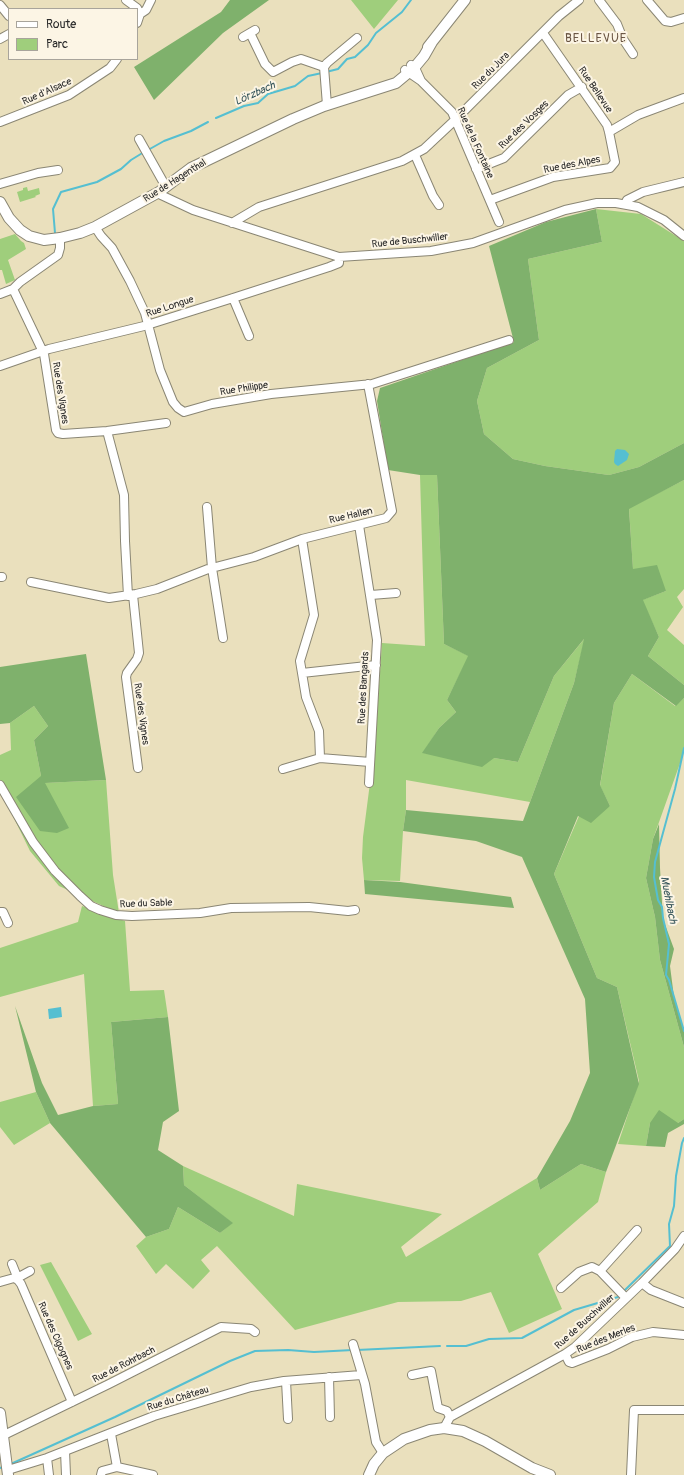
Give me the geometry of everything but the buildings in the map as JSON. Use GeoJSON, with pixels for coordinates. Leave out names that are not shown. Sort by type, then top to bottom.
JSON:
{"type":"FeatureCollection","features":[{"type":"Feature","properties":{"kind":"main road","name":"Rue de Hagenthal"},"geometry":{"type":"LineString","coordinates":[[0,202],[9,218],[20,230],[29,236],[44,240],[80,233],[95,227],[162,190],[184,172],[202,162],[293,119],[327,105],[384,87],[410,69],[465,0]]}},
{"type":"Feature","properties":{"kind":"main road"},"geometry":{"type":"LineString","coordinates":[[0,1413],[4,1435],[5,1467]]}},
{"type":"Feature","properties":{"kind":"main road"},"geometry":{"type":"LineString","coordinates":[[369,1475],[374,1464],[383,1453],[404,1439],[430,1430],[444,1428],[463,1431],[532,1468],[550,1475]]}},
{"type":"Feature","properties":{"kind":"street"},"geometry":{"type":"LineString","coordinates":[[126,0],[146,10],[151,0]]}},
{"type":"Feature","properties":{"kind":"street"},"geometry":{"type":"LineString","coordinates":[[598,0],[617,24],[623,39],[633,54]]}},
{"type":"Feature","properties":{"kind":"street"},"geometry":{"type":"LineString","coordinates":[[647,0],[665,21],[671,22],[684,18]]}},
{"type":"Feature","properties":{"kind":"street","name":"Rue du Jura"},"geometry":{"type":"LineString","coordinates":[[232,222],[259,206],[395,164],[415,155],[424,149],[455,120],[564,11],[576,1]]}},
{"type":"Feature","properties":{"kind":"street"},"geometry":{"type":"LineString","coordinates":[[0,5],[8,15]]}},
{"type":"Feature","properties":{"kind":"street"},"geometry":{"type":"LineString","coordinates":[[249,33],[265,64],[273,72],[301,59],[324,70]]}},
{"type":"Feature","properties":{"kind":"street","name":"Rue Bellevue"},"geometry":{"type":"LineString","coordinates":[[543,33],[582,87],[610,132],[615,158],[613,165]]}},
{"type":"Feature","properties":{"kind":"street"},"geometry":{"type":"LineString","coordinates":[[327,105],[324,70],[327,63],[356,38]]}},
{"type":"Feature","properties":{"kind":"street","name":"Rue d'Alsace"},"geometry":{"type":"LineString","coordinates":[[0,122],[69,95],[110,68],[117,60]]}},
{"type":"Feature","properties":{"kind":"street","name":"Rue de la Fontaine"},"geometry":{"type":"LineString","coordinates":[[410,69],[452,112],[499,222],[508,230]]}},
{"type":"Feature","properties":{"kind":"street","name":"Rue des Vosges"},"geometry":{"type":"LineString","coordinates":[[476,169],[504,158],[568,95],[582,87]]}},
{"type":"Feature","properties":{"kind":"street"},"geometry":{"type":"LineString","coordinates":[[610,132],[638,115],[684,98]]}},
{"type":"Feature","properties":{"kind":"street"},"geometry":{"type":"LineString","coordinates":[[139,140],[162,190]]}},
{"type":"Feature","properties":{"kind":"street"},"geometry":{"type":"LineString","coordinates":[[415,155],[432,196],[439,205]]}},
{"type":"Feature","properties":{"kind":"street","name":"Rue des Alpes"},"geometry":{"type":"LineString","coordinates":[[490,200],[553,177],[610,168],[613,165]]}},
{"type":"Feature","properties":{"kind":"street"},"geometry":{"type":"LineString","coordinates":[[0,184],[38,173],[58,170]]}},
{"type":"Feature","properties":{"kind":"street"},"geometry":{"type":"LineString","coordinates":[[626,204],[627,200],[643,192],[684,182]]}},
{"type":"Feature","properties":{"kind":"street","name":"Rue de Buschwiller"},"geometry":{"type":"LineString","coordinates":[[162,190],[161,195],[194,210],[339,257],[431,251],[473,243],[586,204],[607,203],[634,206],[664,220],[684,236]]}},
{"type":"Feature","properties":{"kind":"street"},"geometry":{"type":"LineString","coordinates":[[634,206],[638,197],[643,192]]}},
{"type":"Feature","properties":{"kind":"street","name":"Rue de la Fontaine"},"geometry":{"type":"LineString","coordinates":[[498,234],[499,222]]}},
{"type":"Feature","properties":{"kind":"street","name":"Rue Philippe"},"geometry":{"type":"LineString","coordinates":[[95,227],[121,262],[145,313],[162,376],[173,402],[184,412],[212,404],[271,394],[368,384],[509,340]]}},
{"type":"Feature","properties":{"kind":"street"},"geometry":{"type":"LineString","coordinates":[[0,294],[13,289],[20,282],[58,255],[60,238]]}},
{"type":"Feature","properties":{"kind":"street","name":"Rue Longue"},"geometry":{"type":"LineString","coordinates":[[0,366],[43,350],[147,325],[233,298],[329,267],[339,262],[339,257]]}},
{"type":"Feature","properties":{"kind":"street","name":"Rue des Vignes"},"geometry":{"type":"LineString","coordinates":[[13,289],[43,350],[56,430],[58,433],[63,434],[106,431],[166,423]]}},
{"type":"Feature","properties":{"kind":"street"},"geometry":{"type":"LineString","coordinates":[[233,298],[249,336]]}},
{"type":"Feature","properties":{"kind":"street","name":"Rue Hallen"},"geometry":{"type":"LineString","coordinates":[[31,582],[109,598],[130,595],[157,589],[197,572],[254,557],[302,539],[386,518],[392,511],[368,384]]}},
{"type":"Feature","properties":{"kind":"street","name":"Rue des Vignes"},"geometry":{"type":"LineString","coordinates":[[106,431],[124,495],[125,541],[130,595],[139,652],[137,659],[127,673],[126,677],[138,768]]}},
{"type":"Feature","properties":{"kind":"street"},"geometry":{"type":"LineString","coordinates":[[206,507],[212,568],[223,638]]}},
{"type":"Feature","properties":{"kind":"street","name":"Rue des Bangards"},"geometry":{"type":"LineString","coordinates":[[359,525],[377,640],[369,783]]}},
{"type":"Feature","properties":{"kind":"street"},"geometry":{"type":"LineString","coordinates":[[302,539],[314,615],[300,661],[306,697],[319,731],[320,758]]}},
{"type":"Feature","properties":{"kind":"street"},"geometry":{"type":"LineString","coordinates":[[371,595],[396,593]]}},
{"type":"Feature","properties":{"kind":"street"},"geometry":{"type":"LineString","coordinates":[[302,673],[376,665]]}},
{"type":"Feature","properties":{"kind":"street"},"geometry":{"type":"LineString","coordinates":[[283,769],[320,758],[370,762]]}},
{"type":"Feature","properties":{"kind":"street","name":"Rue du Sable"},"geometry":{"type":"LineString","coordinates":[[0,785],[33,842],[55,871],[80,896],[92,906],[100,910],[116,915],[132,916],[200,912],[231,908],[309,907],[348,911],[355,910]]}},
{"type":"Feature","properties":{"kind":"street"},"geometry":{"type":"LineString","coordinates":[[0,912],[3,912],[8,923]]}},
{"type":"Feature","properties":{"kind":"street"},"geometry":{"type":"LineString","coordinates":[[600,1271],[637,1230]]}},
{"type":"Feature","properties":{"kind":"street","name":"Rue de Buschwiller"},"geometry":{"type":"LineString","coordinates":[[450,1417],[565,1354],[642,1283],[675,1249],[684,1236]]}},
{"type":"Feature","properties":{"kind":"street","name":"Rue des Cigognes"},"geometry":{"type":"LineString","coordinates":[[12,1264],[72,1402]]}},
{"type":"Feature","properties":{"kind":"street"},"geometry":{"type":"LineString","coordinates":[[561,1288],[579,1272],[592,1267],[600,1271],[626,1298]]}},
{"type":"Feature","properties":{"kind":"street"},"geometry":{"type":"LineString","coordinates":[[0,1282],[18,1278],[30,1271]]}},
{"type":"Feature","properties":{"kind":"street"},"geometry":{"type":"LineString","coordinates":[[642,1283],[651,1290],[684,1303]]}},
{"type":"Feature","properties":{"kind":"street","name":"Rue de Rohrbach"},"geometry":{"type":"LineString","coordinates":[[4,1435],[221,1327],[251,1329],[255,1332]]}},
{"type":"Feature","properties":{"kind":"street","name":"Rue des Merles"},"geometry":{"type":"LineString","coordinates":[[565,1354],[569,1362],[572,1363],[601,1352],[632,1337],[653,1332],[684,1335]]}},
{"type":"Feature","properties":{"kind":"street"},"geometry":{"type":"LineString","coordinates":[[354,1348],[365,1384],[376,1442],[383,1453]]}},
{"type":"Feature","properties":{"kind":"street"},"geometry":{"type":"LineString","coordinates":[[412,1374],[431,1371],[438,1408],[447,1411],[450,1417],[444,1428]]}},
{"type":"Feature","properties":{"kind":"street","name":"Rue du Château"},"geometry":{"type":"LineString","coordinates":[[5,1467],[47,1458],[154,1416],[251,1387],[286,1381],[361,1375]]}},
{"type":"Feature","properties":{"kind":"street"},"geometry":{"type":"LineString","coordinates":[[329,1377],[330,1417]]}},
{"type":"Feature","properties":{"kind":"street"},"geometry":{"type":"LineString","coordinates":[[286,1381],[288,1419]]}},
{"type":"Feature","properties":{"kind":"street"},"geometry":{"type":"LineString","coordinates":[[631,1475],[634,1410],[684,1410]]}},
{"type":"Feature","properties":{"kind":"street"},"geometry":{"type":"LineString","coordinates":[[111,1434],[117,1467]]}},
{"type":"Feature","properties":{"kind":"street"},"geometry":{"type":"LineString","coordinates":[[64,1451],[66,1475]]}},
{"type":"Feature","properties":{"kind":"street"},"geometry":{"type":"LineString","coordinates":[[47,1458],[49,1475]]}},
{"type":"Feature","properties":{"kind":"street"},"geometry":{"type":"LineString","coordinates":[[101,1475],[102,1471],[117,1467],[153,1475]]}},
{"type":"Feature","properties":{"kind":"green space"},"geometry":{"type":"Polygon","coordinates":[[[230,0],[269,0],[223,33],[154,100],[134,67],[221,12],[230,0]]]}},
{"type":"Feature","properties":{"kind":"green space"},"geometry":{"type":"Polygon","coordinates":[[[351,0],[398,0],[374,29],[351,0]]]}},
{"type":"Feature","properties":{"kind":"green space"},"geometry":{"type":"Polygon","coordinates":[[[27,187],[28,191],[39,188],[40,194],[35,196],[36,197],[20,202],[17,192],[27,187]]]}},
{"type":"Feature","properties":{"kind":"green space"},"geometry":{"type":"Polygon","coordinates":[[[596,209],[641,214],[684,241],[684,443],[639,467],[609,475],[545,466],[513,459],[484,434],[477,401],[487,368],[539,340],[528,259],[602,242],[596,209]]]}},
{"type":"Feature","properties":{"kind":"green space"},"geometry":{"type":"Polygon","coordinates":[[[596,209],[602,242],[528,259],[539,340],[487,368],[477,401],[484,434],[513,459],[545,466],[609,475],[639,467],[684,443],[684,480],[629,509],[633,569],[657,565],[666,591],[643,600],[659,637],[648,656],[684,685],[684,698],[676,706],[632,674],[614,703],[600,785],[610,806],[591,823],[578,816],[554,874],[597,978],[617,987],[639,1084],[606,1172],[581,1164],[540,1190],[537,1178],[570,1121],[590,1073],[585,999],[522,857],[476,841],[403,831],[406,810],[523,821],[574,683],[584,639],[554,676],[518,762],[494,758],[482,767],[422,753],[439,728],[456,712],[447,700],[468,656],[444,644],[437,475],[420,475],[388,470],[377,401],[380,388],[514,342],[489,246],[546,222],[596,209]]]}},
{"type":"Feature","properties":{"kind":"green space"},"geometry":{"type":"Polygon","coordinates":[[[15,234],[24,243],[26,249],[8,260],[15,280],[6,284],[2,270],[0,270],[0,239],[15,234]]]}},
{"type":"Feature","properties":{"kind":"green space"},"geometry":{"type":"Polygon","coordinates":[[[420,475],[437,475],[444,644],[469,656],[447,700],[456,712],[439,728],[423,753],[494,758],[518,762],[554,676],[585,638],[574,683],[530,802],[406,780],[406,810],[403,831],[400,881],[364,880],[362,858],[363,837],[375,744],[382,643],[425,646],[420,475]]]}},
{"type":"Feature","properties":{"kind":"green space"},"geometry":{"type":"Polygon","coordinates":[[[684,480],[684,589],[677,597],[683,607],[667,630],[684,645],[684,685],[648,656],[659,637],[642,600],[666,591],[633,570],[629,508],[684,480]]]}},
{"type":"Feature","properties":{"kind":"green space"},"geometry":{"type":"Polygon","coordinates":[[[86,654],[106,780],[45,783],[69,828],[57,833],[40,831],[16,797],[41,776],[34,740],[48,726],[34,706],[10,723],[0,724],[0,667],[86,654]]]}},
{"type":"Feature","properties":{"kind":"green space"},"geometry":{"type":"Polygon","coordinates":[[[632,674],[675,706],[684,698],[684,752],[653,839],[646,878],[655,917],[660,960],[684,1047],[684,1119],[678,1123],[650,1123],[646,1146],[618,1144],[639,1081],[617,987],[597,978],[554,874],[579,816],[610,806],[600,786],[614,703],[632,674]]]}},
{"type":"Feature","properties":{"kind":"green space"},"geometry":{"type":"Polygon","coordinates":[[[34,706],[48,726],[34,740],[41,776],[44,783],[106,780],[113,875],[119,913],[59,886],[30,851],[9,808],[0,781],[0,755],[11,750],[10,723],[34,706]]]}},
{"type":"Feature","properties":{"kind":"green space"},"geometry":{"type":"Polygon","coordinates":[[[659,824],[663,919],[674,949],[670,966],[674,997],[684,1030],[684,1047],[660,960],[655,917],[646,878],[653,839],[659,824]]]}},
{"type":"Feature","properties":{"kind":"green space"},"geometry":{"type":"Polygon","coordinates":[[[364,880],[400,882],[511,897],[514,908],[365,894],[364,880]]]}},
{"type":"Feature","properties":{"kind":"green space"},"geometry":{"type":"Polygon","coordinates":[[[82,906],[125,921],[130,991],[164,990],[168,1017],[111,1022],[118,1104],[93,1106],[84,974],[0,997],[0,948],[78,922],[82,906]]]}},
{"type":"Feature","properties":{"kind":"green space"},"geometry":{"type":"Polygon","coordinates":[[[15,1006],[42,1083],[58,1115],[93,1106],[118,1104],[111,1022],[168,1017],[179,1111],[163,1122],[158,1150],[183,1166],[184,1185],[233,1223],[220,1233],[178,1207],[169,1229],[146,1237],[50,1123],[36,1092],[15,1006]]]}},
{"type":"Feature","properties":{"kind":"green space"},"geometry":{"type":"Polygon","coordinates":[[[36,1092],[50,1123],[14,1145],[0,1127],[0,1102],[36,1092]]]}},
{"type":"Feature","properties":{"kind":"green space"},"geometry":{"type":"Polygon","coordinates":[[[659,1110],[678,1123],[684,1119],[684,1124],[668,1133],[665,1147],[646,1146],[650,1123],[659,1110]]]}},
{"type":"Feature","properties":{"kind":"green space"},"geometry":{"type":"Polygon","coordinates":[[[581,1164],[606,1172],[598,1202],[538,1254],[562,1309],[509,1333],[491,1292],[461,1301],[398,1302],[295,1330],[217,1246],[201,1260],[210,1271],[193,1289],[166,1264],[156,1274],[136,1246],[146,1237],[169,1229],[178,1207],[220,1233],[232,1223],[184,1185],[183,1166],[294,1216],[297,1184],[442,1214],[401,1247],[406,1257],[537,1178],[540,1190],[581,1164]]]}},
{"type":"Feature","properties":{"kind":"green space"},"geometry":{"type":"Polygon","coordinates":[[[51,1262],[92,1334],[78,1341],[40,1265],[51,1262]]]}},
{"type":"Feature","properties":{"kind":"water"},"geometry":{"type":"Polygon","coordinates":[[[617,449],[625,450],[629,454],[627,460],[618,466],[614,462],[615,451],[617,449]]]}},
{"type":"Feature","properties":{"kind":"water"},"geometry":{"type":"Polygon","coordinates":[[[61,1007],[62,1017],[49,1019],[48,1009],[61,1007]]]}},
{"type":"Feature","properties":{"kind":"waterway","name":"Lörzbach"},"geometry":{"type":"LineString","coordinates":[[326,72],[338,69],[347,59],[355,57],[368,45],[376,33],[402,12],[411,0]]}},
{"type":"Feature","properties":{"kind":"waterway","name":"Lörzbach"},"geometry":{"type":"LineString","coordinates":[[216,118],[244,106],[258,103],[268,94],[295,86],[308,76],[322,73]]}},
{"type":"Feature","properties":{"kind":"waterway"},"geometry":{"type":"LineString","coordinates":[[148,150],[164,141],[191,131],[208,122]]}},
{"type":"Feature","properties":{"kind":"waterway"},"geometry":{"type":"LineString","coordinates":[[55,233],[53,209],[61,192],[97,182],[121,169],[131,160],[144,152]]}},
{"type":"Feature","properties":{"kind":"waterway","name":"Muehlbach"},"geometry":{"type":"LineString","coordinates":[[684,748],[675,789],[655,862],[654,877],[658,900],[662,907],[669,944],[666,975],[669,980],[684,1031]]}},
{"type":"Feature","properties":{"kind":"waterway","name":"Muehlbach"},"geometry":{"type":"LineString","coordinates":[[625,1290],[670,1246],[669,1224],[674,1206],[676,1176],[684,1138]]}},
{"type":"Feature","properties":{"kind":"waterway"},"geometry":{"type":"LineString","coordinates":[[447,1346],[466,1346],[489,1339],[522,1338],[574,1310],[618,1297]]}},
{"type":"Feature","properties":{"kind":"waterway"},"geometry":{"type":"LineString","coordinates":[[357,1350],[440,1346]]}},
{"type":"Feature","properties":{"kind":"waterway"},"geometry":{"type":"LineString","coordinates":[[13,1463],[115,1417],[230,1361],[255,1351],[288,1350],[314,1352],[353,1350]]}},
{"type":"Feature","properties":{"kind":"district","name":"BELLEVUE"},"geometry":{"type":"Point","coordinates":[596,39]}}]}
